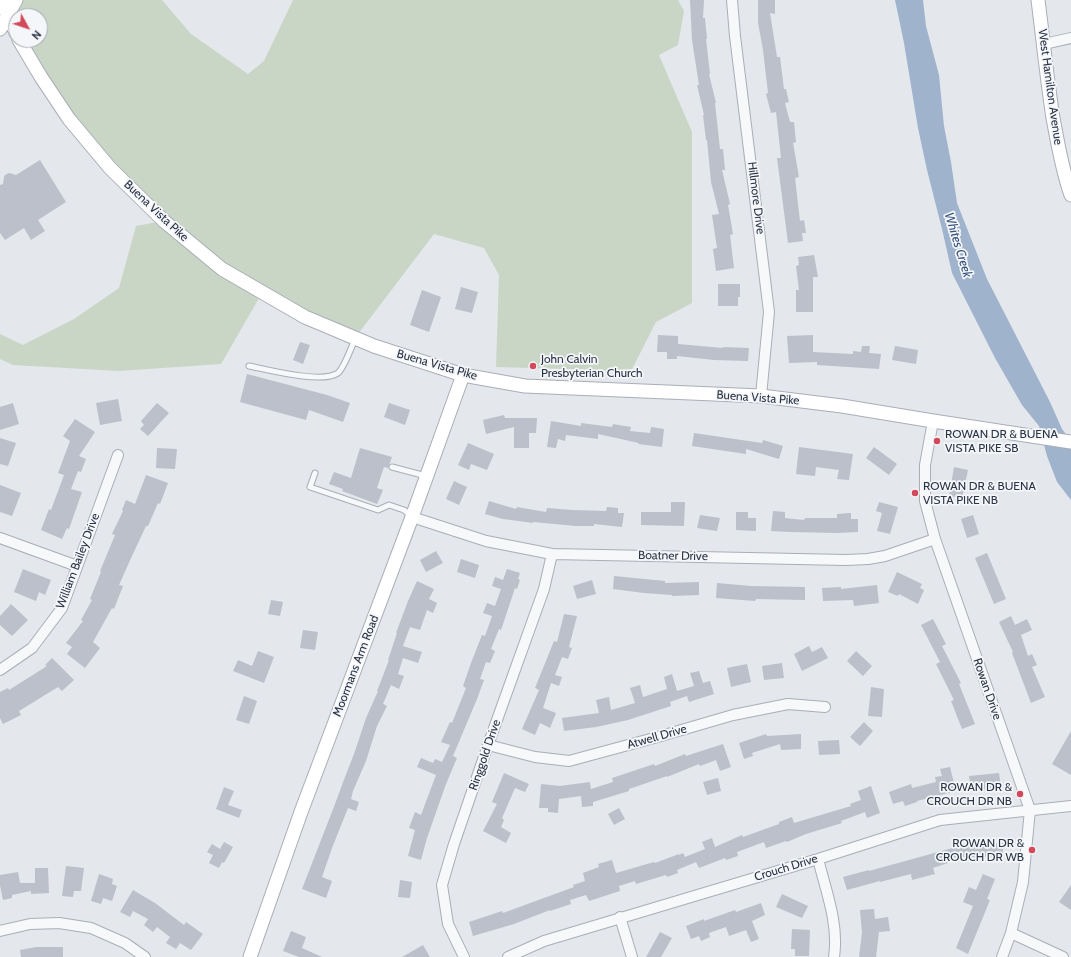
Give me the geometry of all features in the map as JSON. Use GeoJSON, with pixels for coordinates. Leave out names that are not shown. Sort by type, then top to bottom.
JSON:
{"type":"FeatureCollection","features":[{"type":"Feature","properties":{"kind":"main road"},"geometry":{"type":"LineString","coordinates":[[1,0],[7,15]]}},
{"type":"Feature","properties":{"kind":"main road"},"geometry":{"type":"LineString","coordinates":[[0,29],[16,0]]}},
{"type":"Feature","properties":{"kind":"main road","name":"West Hamilton Avenue"},"geometry":{"type":"LineString","coordinates":[[1038,0],[1058,148],[1071,196]]}},
{"type":"Feature","properties":{"kind":"main road","name":"Buena Vista Pike"},"geometry":{"type":"LineString","coordinates":[[24,48],[41,78],[70,119],[110,168],[164,221],[222,269],[305,318],[374,346],[463,375],[525,386],[761,396],[842,406],[1071,442]]}},
{"type":"Feature","properties":{"kind":"main road","name":"Moormans Arm Road"},"geometry":{"type":"LineString","coordinates":[[250,957],[300,812],[412,517],[463,375]]}},
{"type":"Feature","properties":{"kind":"street","name":"Hillmore Drive"},"geometry":{"type":"LineString","coordinates":[[732,0],[735,36],[769,312],[761,396]]}},
{"type":"Feature","properties":{"kind":"street"},"geometry":{"type":"LineString","coordinates":[[1044,44],[1071,38]]}},
{"type":"Feature","properties":{"kind":"street","name":"Rowan Drive"},"geometry":{"type":"LineString","coordinates":[[933,421],[925,465],[925,501],[935,539],[1030,810],[1023,882],[1011,933],[1002,957]]}},
{"type":"Feature","properties":{"kind":"street","name":"William Bailey Drive"},"geometry":{"type":"LineString","coordinates":[[0,670],[32,648],[62,608],[118,455]]}},
{"type":"Feature","properties":{"kind":"street","name":"Boatner Drive"},"geometry":{"type":"LineString","coordinates":[[412,517],[486,541],[552,554],[846,560],[868,559],[885,556],[935,539]]}},
{"type":"Feature","properties":{"kind":"street"},"geometry":{"type":"LineString","coordinates":[[0,538],[78,566]]}},
{"type":"Feature","properties":{"kind":"street","name":"Ringgold Drive"},"geometry":{"type":"LineString","coordinates":[[464,957],[448,924],[442,885],[454,844],[488,745],[544,589],[552,554]]}},
{"type":"Feature","properties":{"kind":"street","name":"Atwell Drive"},"geometry":{"type":"LineString","coordinates":[[488,745],[535,757],[569,761],[732,715],[788,704],[825,707]]}},
{"type":"Feature","properties":{"kind":"street","name":"Crouch Drive"},"geometry":{"type":"LineString","coordinates":[[508,957],[544,940],[818,859],[940,820],[1071,806]]}},
{"type":"Feature","properties":{"kind":"street"},"geometry":{"type":"LineString","coordinates":[[818,859],[835,929],[834,957]]}},
{"type":"Feature","properties":{"kind":"street"},"geometry":{"type":"LineString","coordinates":[[620,917],[632,957]]}},
{"type":"Feature","properties":{"kind":"street"},"geometry":{"type":"LineString","coordinates":[[0,931],[30,924],[59,923],[91,928],[125,943],[145,957]]}},
{"type":"Feature","properties":{"kind":"street"},"geometry":{"type":"LineString","coordinates":[[1011,933],[1063,957]]}},
{"type":"Feature","properties":{"kind":"lane"},"geometry":{"type":"LineString","coordinates":[[249,366],[309,377],[328,377],[339,372],[355,338]]}},
{"type":"Feature","properties":{"kind":"lane"},"geometry":{"type":"LineString","coordinates":[[392,467],[427,476]]}},
{"type":"Feature","properties":{"kind":"lane"},"geometry":{"type":"LineString","coordinates":[[315,473],[310,487],[378,510],[389,505],[404,510],[412,517]]}},
{"type":"Feature","properties":{"kind":"green space"},"geometry":{"type":"Polygon","coordinates":[[[16,0],[162,0],[191,34],[248,74],[264,61],[293,0],[678,0],[684,11],[678,45],[659,55],[692,132],[692,303],[656,322],[631,371],[496,367],[499,275],[484,248],[434,234],[355,338],[262,293],[221,364],[119,371],[13,365],[0,359],[0,334],[23,345],[74,319],[119,288],[136,226],[163,221],[110,168],[25,48],[48,48],[48,8],[11,8],[16,0]]]}},
{"type":"Feature","properties":{"kind":"water","name":"Whites Creek"},"geometry":{"type":"Polygon","coordinates":[[[895,0],[923,0],[926,26],[939,75],[944,126],[957,203],[987,279],[1050,402],[1062,429],[1071,441],[1071,500],[1057,482],[1047,456],[1039,426],[1022,405],[995,358],[952,273],[918,128],[904,43],[895,0]]]}},
{"type":"Feature","properties":{"kind":"building"},"geometry":{"type":"Polygon","coordinates":[[[690,0],[704,0],[703,18],[705,18],[709,74],[716,103],[720,149],[723,149],[725,170],[722,170],[730,204],[728,205],[733,234],[730,235],[734,268],[716,271],[713,249],[717,248],[712,215],[719,214],[711,182],[704,115],[697,85],[699,85],[692,40],[690,0]]]}},
{"type":"Feature","properties":{"kind":"building"},"geometry":{"type":"Polygon","coordinates":[[[758,0],[775,0],[775,14],[770,13],[777,57],[780,57],[784,89],[786,89],[789,102],[785,103],[790,122],[794,122],[796,142],[793,143],[799,177],[795,178],[800,221],[804,220],[806,233],[802,233],[803,241],[788,243],[777,158],[781,158],[776,112],[771,113],[766,94],[768,93],[758,23],[758,0]]]}},
{"type":"Feature","properties":{"kind":"building"},"geometry":{"type":"Polygon","coordinates":[[[40,160],[66,202],[38,220],[45,231],[31,240],[24,228],[5,240],[0,233],[0,185],[3,184],[5,175],[9,173],[16,175],[40,160]]]}},
{"type":"Feature","properties":{"kind":"building"},"geometry":{"type":"Polygon","coordinates":[[[814,255],[818,277],[813,277],[813,312],[796,312],[796,290],[799,290],[796,266],[799,265],[798,257],[814,255]]]}},
{"type":"Feature","properties":{"kind":"building"},"geometry":{"type":"Polygon","coordinates":[[[718,284],[740,284],[738,306],[718,306],[718,284]]]}},
{"type":"Feature","properties":{"kind":"building"},"geometry":{"type":"Polygon","coordinates":[[[461,287],[478,292],[472,313],[455,309],[461,287]]]}},
{"type":"Feature","properties":{"kind":"building"},"geometry":{"type":"Polygon","coordinates":[[[422,290],[441,297],[429,332],[410,325],[422,290]]]}},
{"type":"Feature","properties":{"kind":"building"},"geometry":{"type":"Polygon","coordinates":[[[658,335],[678,336],[678,344],[723,348],[749,348],[748,361],[714,360],[677,356],[677,359],[667,359],[667,352],[657,352],[658,335]]]}},
{"type":"Feature","properties":{"kind":"building"},"geometry":{"type":"Polygon","coordinates":[[[813,335],[813,352],[853,354],[853,351],[861,352],[862,346],[870,346],[869,353],[881,354],[879,369],[817,365],[817,362],[789,363],[787,336],[813,335]]]}},
{"type":"Feature","properties":{"kind":"building"},"geometry":{"type":"Polygon","coordinates":[[[300,342],[310,345],[303,364],[293,360],[300,342]]]}},
{"type":"Feature","properties":{"kind":"building"},"geometry":{"type":"Polygon","coordinates":[[[895,346],[918,350],[916,364],[892,360],[895,346]]]}},
{"type":"Feature","properties":{"kind":"building"},"geometry":{"type":"Polygon","coordinates":[[[247,374],[327,395],[350,403],[343,422],[309,410],[306,420],[240,402],[247,374]]]}},
{"type":"Feature","properties":{"kind":"building"},"geometry":{"type":"Polygon","coordinates":[[[118,399],[122,421],[100,425],[96,403],[118,399]]]}},
{"type":"Feature","properties":{"kind":"building"},"geometry":{"type":"Polygon","coordinates":[[[13,403],[19,424],[0,430],[0,407],[13,403]]]}},
{"type":"Feature","properties":{"kind":"building"},"geometry":{"type":"Polygon","coordinates":[[[157,403],[169,413],[148,436],[140,429],[144,425],[141,421],[157,403]]]}},
{"type":"Feature","properties":{"kind":"building"},"geometry":{"type":"Polygon","coordinates":[[[389,403],[410,410],[405,425],[384,417],[389,403]]]}},
{"type":"Feature","properties":{"kind":"building"},"geometry":{"type":"Polygon","coordinates":[[[504,415],[505,418],[537,418],[536,433],[529,433],[529,448],[514,448],[514,427],[486,434],[483,420],[504,415]]]}},
{"type":"Feature","properties":{"kind":"building"},"geometry":{"type":"Polygon","coordinates":[[[75,419],[95,432],[79,456],[86,459],[81,472],[78,471],[71,489],[82,492],[69,529],[67,528],[62,539],[41,530],[49,509],[51,510],[64,475],[58,473],[70,441],[63,436],[75,419]]]}},
{"type":"Feature","properties":{"kind":"building"},"geometry":{"type":"Polygon","coordinates":[[[551,421],[581,426],[581,423],[612,427],[613,424],[631,427],[630,431],[650,433],[651,427],[664,429],[662,447],[638,444],[639,443],[598,434],[598,439],[566,435],[565,441],[558,439],[556,448],[547,447],[551,421]]]}},
{"type":"Feature","properties":{"kind":"building"},"geometry":{"type":"Polygon","coordinates":[[[694,433],[762,443],[763,440],[783,446],[779,459],[746,449],[746,454],[692,446],[694,433]]]}},
{"type":"Feature","properties":{"kind":"building"},"geometry":{"type":"Polygon","coordinates":[[[0,438],[16,443],[8,466],[0,464],[0,438]]]}},
{"type":"Feature","properties":{"kind":"building"},"geometry":{"type":"Polygon","coordinates":[[[468,443],[494,454],[487,470],[471,464],[469,470],[458,465],[468,443]]]}},
{"type":"Feature","properties":{"kind":"building"},"geometry":{"type":"Polygon","coordinates":[[[799,447],[853,454],[849,480],[837,479],[839,470],[816,467],[815,476],[796,474],[799,447]]]}},
{"type":"Feature","properties":{"kind":"building"},"geometry":{"type":"Polygon","coordinates":[[[874,447],[897,464],[889,475],[866,458],[874,447]]]}},
{"type":"Feature","properties":{"kind":"building"},"geometry":{"type":"Polygon","coordinates":[[[157,448],[177,449],[175,469],[156,468],[157,448]]]}},
{"type":"Feature","properties":{"kind":"building"},"geometry":{"type":"Polygon","coordinates":[[[360,448],[392,457],[388,468],[384,467],[377,488],[383,490],[377,504],[342,491],[343,489],[329,484],[334,472],[351,478],[360,448]]]}},
{"type":"Feature","properties":{"kind":"building"},"geometry":{"type":"Polygon","coordinates":[[[954,467],[968,470],[962,498],[949,496],[954,467]]]}},
{"type":"Feature","properties":{"kind":"building"},"geometry":{"type":"Polygon","coordinates":[[[146,475],[168,483],[160,504],[158,503],[148,526],[146,526],[119,585],[123,586],[114,609],[112,608],[93,642],[100,648],[85,668],[67,654],[72,647],[66,643],[83,621],[81,620],[92,600],[90,599],[115,535],[112,534],[123,511],[122,510],[126,500],[135,504],[146,475]]]}},
{"type":"Feature","properties":{"kind":"building"},"geometry":{"type":"Polygon","coordinates":[[[454,481],[467,487],[459,505],[446,499],[454,481]]]}},
{"type":"Feature","properties":{"kind":"building"},"geometry":{"type":"Polygon","coordinates":[[[0,485],[21,493],[12,516],[0,512],[0,485]]]}},
{"type":"Feature","properties":{"kind":"building"},"geometry":{"type":"Polygon","coordinates":[[[489,501],[516,509],[517,507],[546,512],[547,508],[606,511],[607,507],[618,508],[618,513],[624,513],[622,527],[594,524],[594,526],[576,526],[533,523],[503,519],[485,514],[489,501]]]}},
{"type":"Feature","properties":{"kind":"building"},"geometry":{"type":"Polygon","coordinates":[[[671,502],[685,502],[684,526],[641,525],[641,512],[671,512],[671,502]]]}},
{"type":"Feature","properties":{"kind":"building"},"geometry":{"type":"Polygon","coordinates":[[[879,502],[898,507],[890,534],[877,531],[882,513],[876,511],[879,502]]]}},
{"type":"Feature","properties":{"kind":"building"},"geometry":{"type":"Polygon","coordinates":[[[773,511],[785,512],[785,518],[804,520],[805,518],[837,518],[837,514],[851,513],[851,519],[858,519],[858,532],[837,533],[771,531],[773,511]]]}},
{"type":"Feature","properties":{"kind":"building"},"geometry":{"type":"Polygon","coordinates":[[[736,512],[748,512],[748,518],[756,518],[756,531],[736,530],[736,512]]]}},
{"type":"Feature","properties":{"kind":"building"},"geometry":{"type":"Polygon","coordinates":[[[700,515],[720,518],[717,531],[697,528],[700,515]]]}},
{"type":"Feature","properties":{"kind":"building"},"geometry":{"type":"Polygon","coordinates":[[[973,515],[979,534],[967,538],[961,519],[973,515]]]}},
{"type":"Feature","properties":{"kind":"building"},"geometry":{"type":"Polygon","coordinates":[[[436,551],[443,563],[426,572],[420,560],[436,551]]]}},
{"type":"Feature","properties":{"kind":"building"},"geometry":{"type":"Polygon","coordinates":[[[987,553],[1006,599],[994,604],[975,558],[987,553]]]}},
{"type":"Feature","properties":{"kind":"building"},"geometry":{"type":"Polygon","coordinates":[[[461,559],[479,565],[475,578],[457,572],[461,559]]]}},
{"type":"Feature","properties":{"kind":"building"},"geometry":{"type":"Polygon","coordinates":[[[23,569],[51,580],[45,595],[39,592],[36,601],[14,592],[23,569]]]}},
{"type":"Feature","properties":{"kind":"building"},"geometry":{"type":"Polygon","coordinates":[[[507,569],[520,573],[518,579],[520,580],[517,589],[515,588],[501,630],[499,629],[491,649],[495,651],[490,663],[486,662],[480,679],[484,680],[453,756],[457,758],[446,784],[421,860],[408,856],[415,830],[409,828],[415,812],[421,815],[436,775],[417,767],[421,758],[433,763],[435,759],[442,762],[450,745],[441,742],[450,722],[452,723],[466,688],[463,686],[471,663],[482,635],[485,636],[492,616],[483,613],[487,603],[495,606],[501,589],[492,586],[495,577],[503,580],[507,569]]]}},
{"type":"Feature","properties":{"kind":"building"},"geometry":{"type":"Polygon","coordinates":[[[897,572],[922,584],[920,588],[924,590],[918,604],[899,594],[898,596],[888,592],[897,572]]]}},
{"type":"Feature","properties":{"kind":"building"},"geometry":{"type":"Polygon","coordinates":[[[614,576],[665,581],[665,583],[699,582],[699,595],[672,596],[613,589],[614,576]]]}},
{"type":"Feature","properties":{"kind":"building"},"geometry":{"type":"Polygon","coordinates":[[[592,580],[596,594],[577,599],[573,586],[592,580]]]}},
{"type":"Feature","properties":{"kind":"building"},"geometry":{"type":"Polygon","coordinates":[[[417,581],[434,589],[429,599],[437,603],[433,613],[427,610],[420,630],[410,627],[403,646],[422,652],[418,663],[403,658],[398,674],[404,676],[399,689],[391,685],[383,704],[387,706],[377,726],[366,761],[353,791],[351,799],[359,802],[356,811],[348,808],[322,877],[332,881],[326,898],[302,889],[354,754],[366,718],[378,691],[389,660],[396,633],[417,581]]]}},
{"type":"Feature","properties":{"kind":"building"},"geometry":{"type":"Polygon","coordinates":[[[717,583],[751,586],[805,587],[805,600],[756,599],[755,601],[716,598],[717,583]]]}},
{"type":"Feature","properties":{"kind":"building"},"geometry":{"type":"Polygon","coordinates":[[[877,585],[879,603],[854,606],[853,600],[823,601],[822,588],[841,587],[841,589],[877,585]]]}},
{"type":"Feature","properties":{"kind":"building"},"geometry":{"type":"Polygon","coordinates":[[[271,600],[283,602],[280,616],[268,614],[271,600]]]}},
{"type":"Feature","properties":{"kind":"building"},"geometry":{"type":"Polygon","coordinates":[[[11,604],[28,620],[12,636],[0,625],[0,616],[11,604]]]}},
{"type":"Feature","properties":{"kind":"building"},"geometry":{"type":"Polygon","coordinates":[[[564,614],[577,616],[569,647],[572,648],[568,659],[562,657],[555,675],[562,677],[559,686],[551,683],[543,708],[556,713],[550,728],[540,723],[535,735],[522,729],[539,690],[535,688],[554,641],[557,642],[564,614]]]}},
{"type":"Feature","properties":{"kind":"building"},"geometry":{"type":"Polygon","coordinates":[[[1011,616],[1015,625],[1027,619],[1032,630],[1021,635],[1028,656],[1032,654],[1037,665],[1032,667],[1045,697],[1031,703],[1012,653],[1013,652],[999,622],[1011,616]]]}},
{"type":"Feature","properties":{"kind":"building"},"geometry":{"type":"Polygon","coordinates":[[[933,619],[946,644],[942,646],[961,683],[959,684],[975,724],[962,729],[951,701],[954,700],[936,664],[940,662],[921,625],[933,619]]]}},
{"type":"Feature","properties":{"kind":"building"},"geometry":{"type":"Polygon","coordinates":[[[303,630],[318,632],[315,650],[300,648],[303,630]]]}},
{"type":"Feature","properties":{"kind":"building"},"geometry":{"type":"Polygon","coordinates":[[[809,646],[812,652],[822,647],[828,658],[802,671],[794,654],[809,646]]]}},
{"type":"Feature","properties":{"kind":"building"},"geometry":{"type":"Polygon","coordinates":[[[258,651],[274,657],[264,683],[233,671],[238,660],[252,666],[258,651]]]}},
{"type":"Feature","properties":{"kind":"building"},"geometry":{"type":"Polygon","coordinates":[[[856,651],[872,666],[863,676],[847,661],[856,651]]]}},
{"type":"Feature","properties":{"kind":"building"},"geometry":{"type":"Polygon","coordinates":[[[52,658],[74,680],[62,691],[58,687],[19,711],[21,715],[3,724],[0,718],[0,692],[8,688],[9,690],[47,666],[45,665],[52,658]]]}},
{"type":"Feature","properties":{"kind":"building"},"geometry":{"type":"Polygon","coordinates":[[[782,663],[784,678],[764,680],[762,666],[782,663]]]}},
{"type":"Feature","properties":{"kind":"building"},"geometry":{"type":"Polygon","coordinates":[[[747,664],[751,682],[731,687],[727,668],[747,664]]]}},
{"type":"Feature","properties":{"kind":"building"},"geometry":{"type":"Polygon","coordinates":[[[699,671],[703,683],[710,681],[714,694],[689,702],[687,696],[670,702],[671,706],[628,720],[596,727],[564,731],[562,718],[599,713],[596,700],[609,697],[611,710],[635,703],[630,688],[640,685],[643,697],[667,689],[664,677],[672,674],[677,691],[694,686],[690,673],[699,671]]]}},
{"type":"Feature","properties":{"kind":"building"},"geometry":{"type":"Polygon","coordinates":[[[871,687],[884,689],[882,717],[868,716],[871,687]]]}},
{"type":"Feature","properties":{"kind":"building"},"geometry":{"type":"Polygon","coordinates":[[[244,696],[257,701],[249,724],[236,720],[244,696]]]}},
{"type":"Feature","properties":{"kind":"building"},"geometry":{"type":"Polygon","coordinates":[[[864,722],[873,731],[860,746],[850,737],[864,722]]]}},
{"type":"Feature","properties":{"kind":"building"},"geometry":{"type":"Polygon","coordinates":[[[1071,731],[1071,775],[1052,764],[1071,731]]]}},
{"type":"Feature","properties":{"kind":"building"},"geometry":{"type":"Polygon","coordinates":[[[766,734],[767,736],[801,734],[801,749],[781,750],[780,744],[752,753],[753,756],[744,759],[739,743],[766,734]]]}},
{"type":"Feature","properties":{"kind":"building"},"geometry":{"type":"Polygon","coordinates":[[[839,740],[840,754],[819,755],[818,741],[839,740]]]}},
{"type":"Feature","properties":{"kind":"building"},"geometry":{"type":"Polygon","coordinates":[[[723,744],[731,767],[720,771],[716,760],[700,766],[699,764],[667,777],[629,789],[629,791],[593,802],[593,806],[582,807],[581,796],[559,799],[558,813],[548,812],[548,808],[539,808],[541,784],[560,786],[590,782],[591,789],[613,782],[612,778],[654,764],[655,766],[685,754],[686,756],[723,744]]]}},
{"type":"Feature","properties":{"kind":"building"},"geometry":{"type":"Polygon","coordinates":[[[950,767],[956,791],[917,801],[905,806],[903,801],[893,804],[889,792],[911,784],[912,788],[936,782],[935,777],[942,776],[940,769],[950,767]]]}},
{"type":"Feature","properties":{"kind":"building"},"geometry":{"type":"Polygon","coordinates":[[[504,773],[529,784],[525,792],[515,788],[502,818],[504,820],[501,827],[511,833],[506,843],[483,831],[497,804],[492,802],[504,773]]]}},
{"type":"Feature","properties":{"kind":"building"},"geometry":{"type":"Polygon","coordinates":[[[999,773],[1001,787],[971,791],[969,776],[999,773]]]}},
{"type":"Feature","properties":{"kind":"building"},"geometry":{"type":"Polygon","coordinates":[[[718,778],[721,791],[707,795],[703,782],[718,778]]]}},
{"type":"Feature","properties":{"kind":"building"},"geometry":{"type":"Polygon","coordinates":[[[871,786],[880,813],[867,818],[865,812],[841,821],[842,823],[766,848],[764,842],[737,852],[738,856],[726,860],[725,858],[699,868],[696,862],[677,870],[678,873],[667,877],[666,875],[636,884],[635,881],[619,886],[620,891],[589,901],[586,895],[570,900],[571,904],[550,910],[514,924],[473,936],[469,922],[502,911],[503,913],[574,887],[573,885],[585,881],[583,873],[599,867],[598,864],[612,860],[616,873],[654,862],[655,863],[683,853],[685,857],[705,849],[702,842],[712,838],[715,847],[742,835],[743,837],[779,824],[779,822],[792,817],[794,823],[851,806],[850,804],[861,800],[858,791],[871,786]]]}},
{"type":"Feature","properties":{"kind":"building"},"geometry":{"type":"Polygon","coordinates":[[[224,787],[234,791],[228,805],[242,810],[239,818],[216,809],[224,787]]]}},
{"type":"Feature","properties":{"kind":"building"},"geometry":{"type":"Polygon","coordinates":[[[619,808],[625,819],[614,825],[608,814],[619,808]]]}},
{"type":"Feature","properties":{"kind":"building"},"geometry":{"type":"Polygon","coordinates":[[[224,842],[233,847],[224,863],[222,862],[219,868],[209,863],[213,855],[207,852],[212,844],[220,849],[224,842]]]}},
{"type":"Feature","properties":{"kind":"building"},"geometry":{"type":"Polygon","coordinates":[[[1003,843],[1003,856],[940,858],[951,862],[933,868],[935,874],[912,880],[911,874],[847,890],[843,877],[967,844],[1003,843]]]}},
{"type":"Feature","properties":{"kind":"building"},"geometry":{"type":"Polygon","coordinates":[[[66,866],[84,868],[81,891],[74,891],[73,897],[62,896],[66,866]]]}},
{"type":"Feature","properties":{"kind":"building"},"geometry":{"type":"Polygon","coordinates":[[[35,868],[48,868],[49,893],[31,894],[31,891],[12,895],[12,898],[3,900],[0,875],[18,872],[20,883],[35,883],[35,868]]]}},
{"type":"Feature","properties":{"kind":"building"},"geometry":{"type":"Polygon","coordinates":[[[99,874],[113,879],[112,884],[117,886],[112,901],[103,898],[101,904],[91,901],[99,874]]]}},
{"type":"Feature","properties":{"kind":"building"},"geometry":{"type":"Polygon","coordinates":[[[983,874],[995,879],[987,899],[990,900],[968,954],[956,948],[973,906],[963,902],[969,887],[976,890],[983,874]]]}},
{"type":"Feature","properties":{"kind":"building"},"geometry":{"type":"Polygon","coordinates":[[[400,880],[412,882],[410,898],[398,897],[400,880]]]}},
{"type":"Feature","properties":{"kind":"building"},"geometry":{"type":"Polygon","coordinates":[[[1071,885],[1071,910],[1059,902],[1071,885]]]}},
{"type":"Feature","properties":{"kind":"building"},"geometry":{"type":"Polygon","coordinates":[[[133,890],[155,903],[184,925],[186,922],[203,934],[191,950],[180,943],[176,949],[166,943],[170,937],[157,927],[153,932],[144,925],[148,919],[133,911],[130,917],[120,912],[133,890]]]}},
{"type":"Feature","properties":{"kind":"building"},"geometry":{"type":"Polygon","coordinates":[[[782,894],[808,906],[802,918],[776,907],[782,894]]]}},
{"type":"Feature","properties":{"kind":"building"},"geometry":{"type":"Polygon","coordinates":[[[761,903],[765,915],[752,921],[759,939],[751,942],[746,930],[729,936],[726,927],[709,933],[710,937],[701,941],[699,936],[691,939],[686,926],[704,919],[704,921],[761,903]]]}},
{"type":"Feature","properties":{"kind":"building"},"geometry":{"type":"Polygon","coordinates":[[[874,909],[875,919],[888,917],[890,931],[879,932],[876,957],[859,957],[862,933],[860,910],[874,909]]]}},
{"type":"Feature","properties":{"kind":"building"},"geometry":{"type":"Polygon","coordinates":[[[792,929],[810,930],[809,956],[795,956],[795,949],[791,949],[792,929]]]}},
{"type":"Feature","properties":{"kind":"building"},"geometry":{"type":"Polygon","coordinates":[[[291,931],[306,937],[302,948],[322,957],[299,957],[283,951],[291,931]]]}},
{"type":"Feature","properties":{"kind":"building"},"geometry":{"type":"Polygon","coordinates":[[[660,932],[672,938],[661,957],[646,957],[660,932]]]}},
{"type":"Feature","properties":{"kind":"building"},"geometry":{"type":"Polygon","coordinates":[[[423,945],[430,957],[402,957],[423,945]]]}},
{"type":"Feature","properties":{"kind":"building"},"geometry":{"type":"Polygon","coordinates":[[[36,947],[63,947],[63,957],[21,957],[20,950],[36,947]]]}},
{"type":"Feature","properties":{"kind":"place","name":"John Calvin Presbyterian Church"},"geometry":{"type":"Point","coordinates":[533,366]}},
{"type":"Feature","properties":{"kind":"place","name":"ROWAN DR & BUENA VISTA PIKE SB"},"geometry":{"type":"Point","coordinates":[937,441]}},
{"type":"Feature","properties":{"kind":"place","name":"ROWAN DR & BUENA VISTA PIKE NB"},"geometry":{"type":"Point","coordinates":[915,493]}},
{"type":"Feature","properties":{"kind":"place","name":"ROWAN DR & CROUCH DR NB"},"geometry":{"type":"Point","coordinates":[1020,794]}},
{"type":"Feature","properties":{"kind":"place","name":"ROWAN DR & CROUCH DR WB"},"geometry":{"type":"Point","coordinates":[1032,850]}}]}
